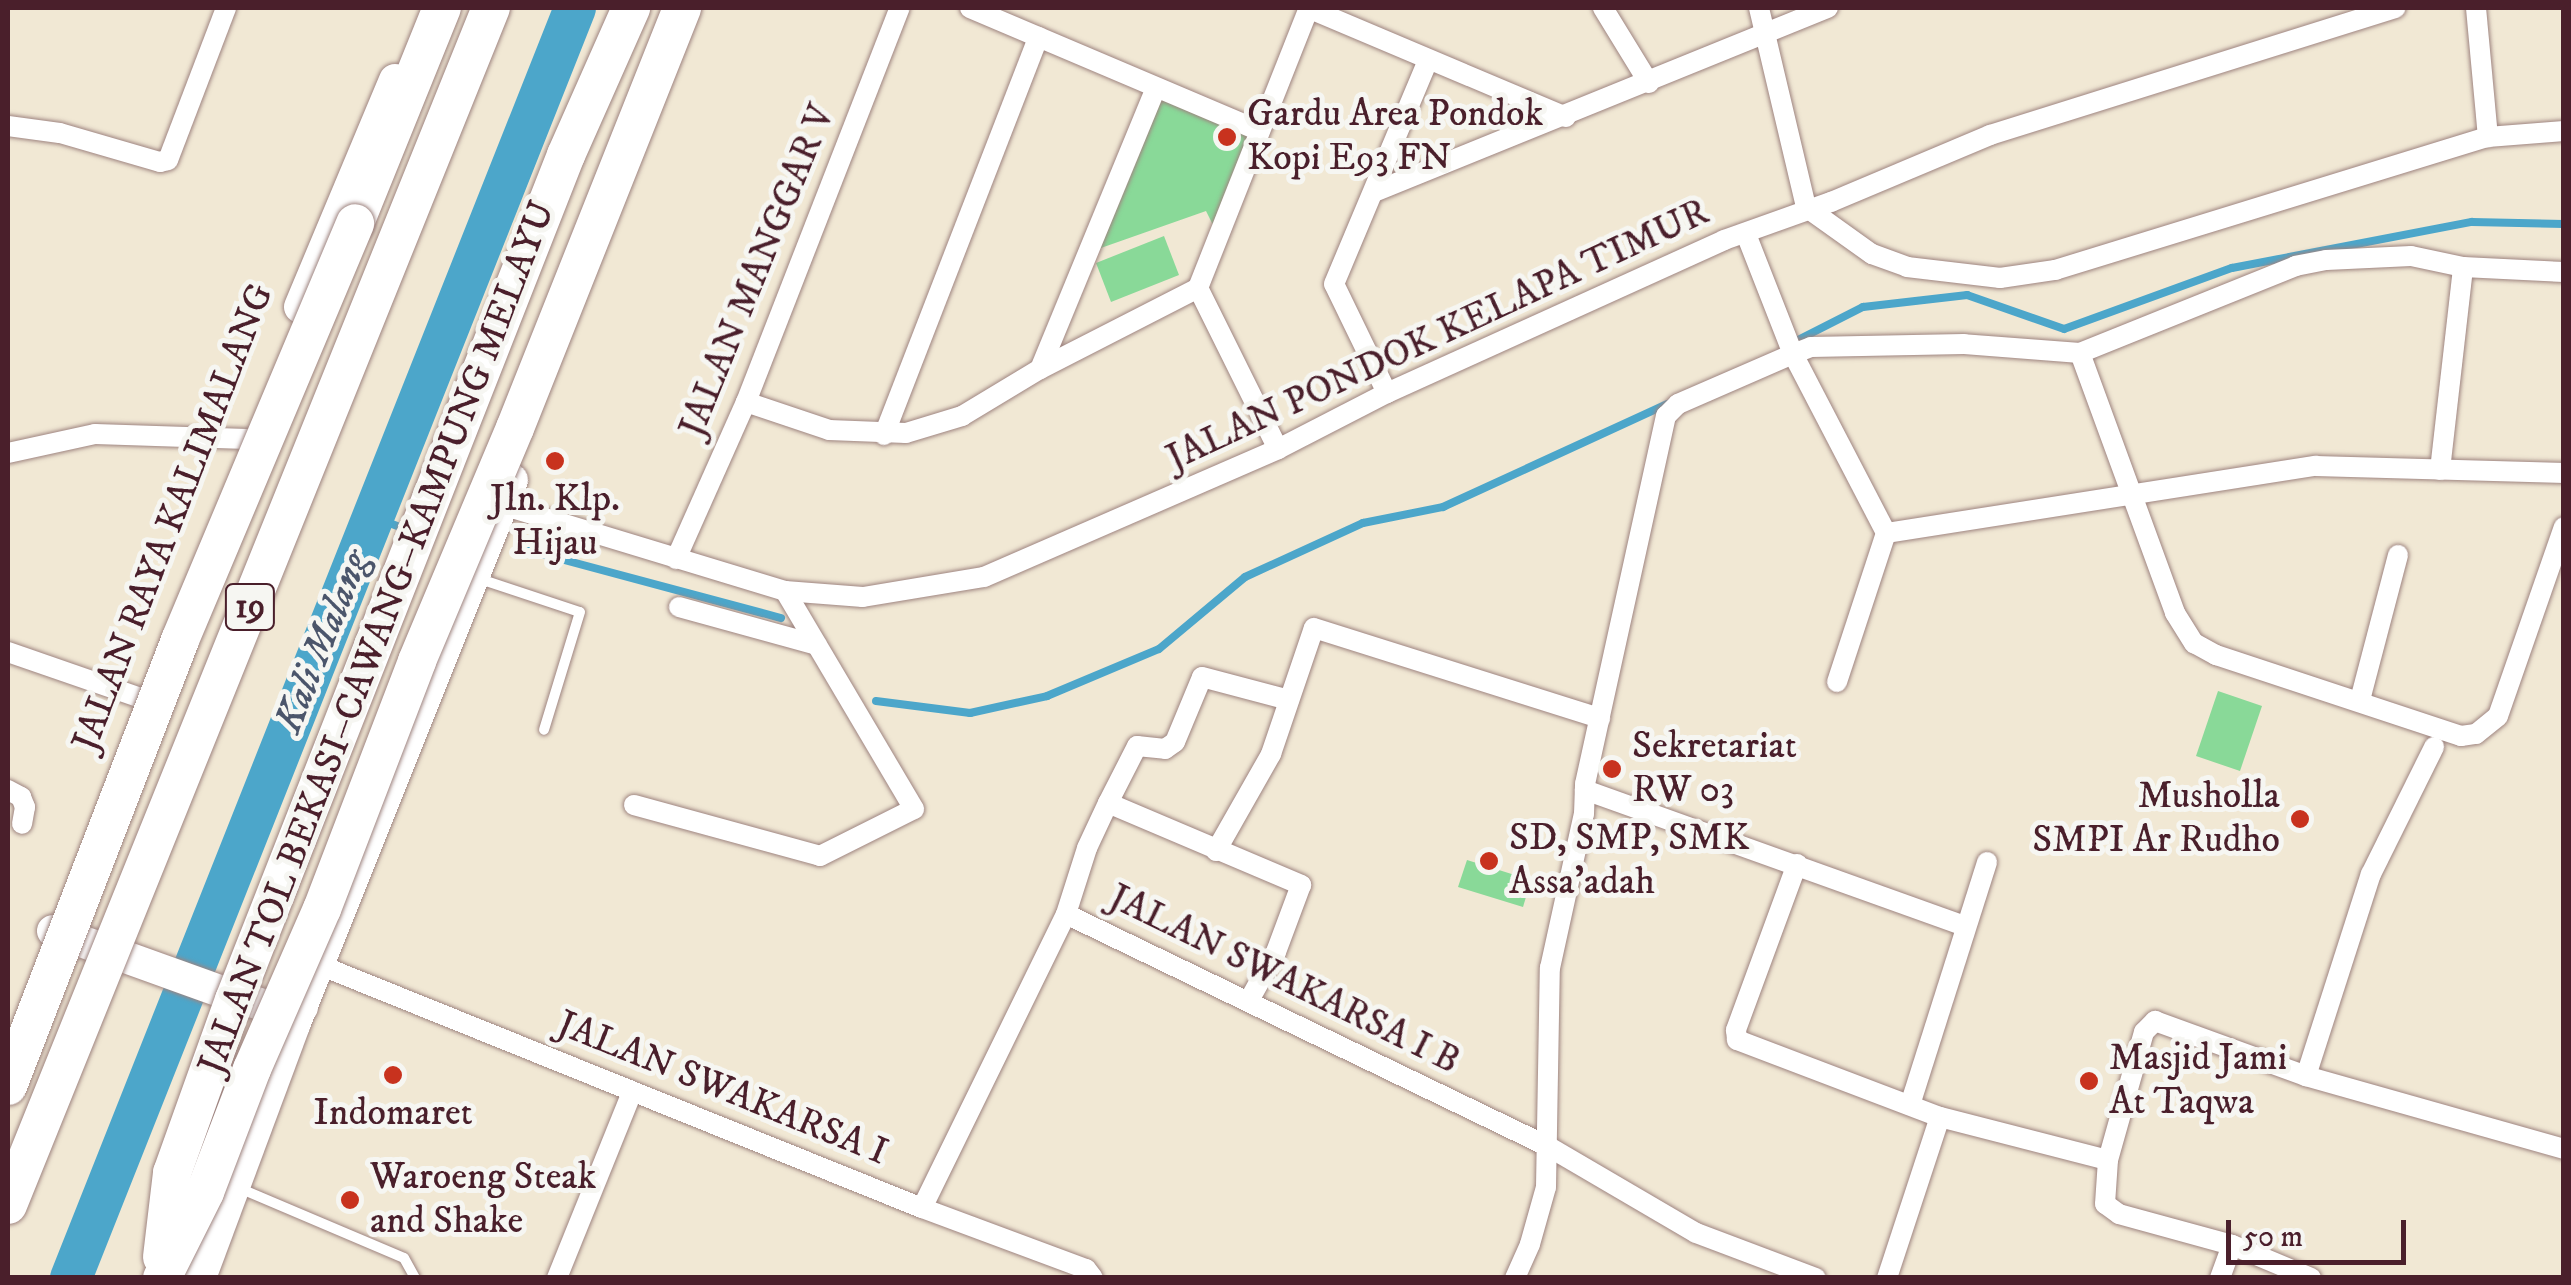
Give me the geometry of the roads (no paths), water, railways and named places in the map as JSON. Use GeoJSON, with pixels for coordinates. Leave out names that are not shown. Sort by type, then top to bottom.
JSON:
{"type":"FeatureCollection","features":[{"type":"Feature","properties":{"kind":"highway"},"geometry":{"type":"LineString","coordinates":[[8,1086],[180,640],[442,8]]}},
{"type":"Feature","properties":{"kind":"highway","name":"19"},"geometry":{"type":"LineString","coordinates":[[8,1205],[491,8]]}},
{"type":"Feature","properties":{"kind":"highway","name":"JALAN TOL BEKASI–CAWANG–KAMPUNG MELAYU"},"geometry":{"type":"LineString","coordinates":[[161,1278],[172,1173],[234,1000],[566,154],[631,8]]}},
{"type":"Feature","properties":{"kind":"highway"},"geometry":{"type":"LineString","coordinates":[[161,1278],[205,1192],[252,1069],[322,909],[417,661],[516,428],[682,8]]}},
{"type":"Feature","properties":{"kind":"main road","name":"JALAN RAYA KALIMALANG"},"geometry":{"type":"LineString","coordinates":[[8,1063],[52,932],[147,700],[246,439],[374,126],[428,8]]}},
{"type":"Feature","properties":{"kind":"main road"},"geometry":{"type":"LineString","coordinates":[[200,1278],[290,1013],[322,966],[702,8]]}},
{"type":"Feature","properties":{"kind":"main road"},"geometry":{"type":"LineString","coordinates":[[52,932],[290,1013]]}},
{"type":"Feature","properties":{"kind":"street"},"geometry":{"type":"LineString","coordinates":[[8,126],[60,132],[160,162],[171,156],[226,8]]}},
{"type":"Feature","properties":{"kind":"street","name":"JALAN MANGGAR V"},"geometry":{"type":"LineString","coordinates":[[676,558],[746,402],[900,8]]}},
{"type":"Feature","properties":{"kind":"street"},"geometry":{"type":"LineString","coordinates":[[970,8],[1258,130]]}},
{"type":"Feature","properties":{"kind":"street"},"geometry":{"type":"LineString","coordinates":[[746,402],[829,430],[884,435],[962,416],[1040,369],[1198,288],[1308,8],[1566,117]]}},
{"type":"Feature","properties":{"kind":"street"},"geometry":{"type":"LineString","coordinates":[[1603,8],[1648,84]]}},
{"type":"Feature","properties":{"kind":"street"},"geometry":{"type":"LineString","coordinates":[[1759,8],[1806,208],[1872,254],[1907,267],[2000,278],[2055,270],[2488,137],[2564,132]]}},
{"type":"Feature","properties":{"kind":"street"},"geometry":{"type":"LineString","coordinates":[[1374,192],[1648,84],[1763,31],[1828,8]]}},
{"type":"Feature","properties":{"kind":"street","name":"JALAN PONDOK KELAPA TIMUR"},"geometry":{"type":"LineString","coordinates":[[502,505],[785,591],[863,597],[984,578],[1278,449],[1387,393],[1806,208],[1832,202],[1990,135],[2396,8]]}},
{"type":"Feature","properties":{"kind":"street"},"geometry":{"type":"LineString","coordinates":[[2476,8],[2488,137]]}},
{"type":"Feature","properties":{"kind":"street"},"geometry":{"type":"LineString","coordinates":[[884,435],[1038,37]]}},
{"type":"Feature","properties":{"kind":"street"},"geometry":{"type":"LineString","coordinates":[[1387,393],[1334,284],[1428,60]]}},
{"type":"Feature","properties":{"kind":"street"},"geometry":{"type":"LineString","coordinates":[[1040,369],[1156,88]]}},
{"type":"Feature","properties":{"kind":"street"},"geometry":{"type":"LineString","coordinates":[[1746,234],[1775,311],[1798,349],[1886,533],[1837,682]]}},
{"type":"Feature","properties":{"kind":"street"},"geometry":{"type":"LineString","coordinates":[[1515,1278],[1539,1219],[1549,1147],[1549,981],[1584,814],[1585,790],[1666,416],[1678,404],[1798,349],[1964,344],[2080,353],[2296,266],[2395,256],[2463,267],[2564,272]]}},
{"type":"Feature","properties":{"kind":"street"},"geometry":{"type":"LineString","coordinates":[[2440,470],[2463,267]]}},
{"type":"Feature","properties":{"kind":"street"},"geometry":{"type":"LineString","coordinates":[[1198,288],[1278,449]]}},
{"type":"Feature","properties":{"kind":"street"},"geometry":{"type":"LineString","coordinates":[[2080,353],[2182,626],[2194,642],[2216,655],[2461,736],[2488,727],[2498,716],[2564,527]]}},
{"type":"Feature","properties":{"kind":"street"},"geometry":{"type":"LineString","coordinates":[[8,453],[95,434],[246,439]]}},
{"type":"Feature","properties":{"kind":"street"},"geometry":{"type":"LineString","coordinates":[[1886,533],[2134,498],[2316,466],[2564,473]]}},
{"type":"Feature","properties":{"kind":"street"},"geometry":{"type":"LineString","coordinates":[[2360,700],[2398,555]]}},
{"type":"Feature","properties":{"kind":"street"},"geometry":{"type":"LineString","coordinates":[[634,805],[820,856],[914,810],[785,591]]}},
{"type":"Feature","properties":{"kind":"street"},"geometry":{"type":"LineString","coordinates":[[680,607],[817,646]]}},
{"type":"Feature","properties":{"kind":"street"},"geometry":{"type":"LineString","coordinates":[[1216,851],[1271,754],[1314,628],[1600,718]]}},
{"type":"Feature","properties":{"kind":"street"},"geometry":{"type":"LineString","coordinates":[[8,652],[147,700]]}},
{"type":"Feature","properties":{"kind":"street"},"geometry":{"type":"LineString","coordinates":[[1066,914],[1088,848],[1137,746],[1165,749],[1175,742],[1202,676],[1290,700]]}},
{"type":"Feature","properties":{"kind":"street"},"geometry":{"type":"LineString","coordinates":[[2306,1076],[2371,874],[2434,747]]}},
{"type":"Feature","properties":{"kind":"street"},"geometry":{"type":"LineString","coordinates":[[8,790],[21,796],[22,824]]}},
{"type":"Feature","properties":{"kind":"street"},"geometry":{"type":"LineString","coordinates":[[1585,790],[1965,926]]}},
{"type":"Feature","properties":{"kind":"street"},"geometry":{"type":"LineString","coordinates":[[1108,803],[1302,887],[1276,952],[1248,1002]]}},
{"type":"Feature","properties":{"kind":"street"},"geometry":{"type":"LineString","coordinates":[[1910,1105],[1987,862]]}},
{"type":"Feature","properties":{"kind":"street"},"geometry":{"type":"LineString","coordinates":[[1798,864],[1735,1035],[1740,1043],[1940,1117],[2108,1160]]}},
{"type":"Feature","properties":{"kind":"street","name":"JALAN SWAKARSA I B"},"geometry":{"type":"LineString","coordinates":[[922,1208],[1066,914],[1549,1147],[1696,1233],[1816,1278]]}},
{"type":"Feature","properties":{"kind":"street","name":"JALAN SWAKARSA I"},"geometry":{"type":"LineString","coordinates":[[322,966],[922,1208],[1086,1268],[1092,1278]]}},
{"type":"Feature","properties":{"kind":"street"},"geometry":{"type":"LineString","coordinates":[[2311,1278],[2232,1244],[2110,1210],[2103,1195],[2108,1160],[2144,1032],[2155,1021],[2306,1076],[2564,1149]]}},
{"type":"Feature","properties":{"kind":"street"},"geometry":{"type":"LineString","coordinates":[[557,1278],[632,1092]]}},
{"type":"Feature","properties":{"kind":"street"},"geometry":{"type":"LineString","coordinates":[[1887,1278],[1940,1117]]}},
{"type":"Feature","properties":{"kind":"street"},"geometry":{"type":"LineString","coordinates":[[2220,1278],[2232,1244]]}},
{"type":"Feature","properties":{"kind":"lane"},"geometry":{"type":"LineString","coordinates":[[476,578],[580,612],[544,730]]}},
{"type":"Feature","properties":{"kind":"lane"},"geometry":{"type":"LineString","coordinates":[[234,1186],[404,1258],[415,1278]]}},
{"type":"Feature","properties":{"kind":"waterway","name":"Kali Malang"},"geometry":{"type":"LineString","coordinates":[[71,1278],[575,8]]}},
{"type":"Feature","properties":{"kind":"waterway"},"geometry":{"type":"LineString","coordinates":[[1792,343],[1863,307],[1967,295],[2064,329],[2232,268],[2472,222],[2564,224]]}},
{"type":"Feature","properties":{"kind":"waterway"},"geometry":{"type":"LineString","coordinates":[[876,701],[970,713],[1047,696],[1159,649],[1245,577],[1363,523],[1443,507],[1667,404]]}},
{"type":"Feature","properties":{"kind":"waterway"},"geometry":{"type":"LineString","coordinates":[[370,516],[405,529]]}},
{"type":"Feature","properties":{"kind":"waterway"},"geometry":{"type":"LineString","coordinates":[[527,550],[781,618]]}},
{"type":"Feature","properties":{"kind":"place","name":"Gardu Area Pondok Kopi E93 FN"},"geometry":{"type":"Point","coordinates":[1227,137]}},
{"type":"Feature","properties":{"kind":"place","name":"Jln. Klp. Hijau"},"geometry":{"type":"Point","coordinates":[555,461]}},
{"type":"Feature","properties":{"kind":"place","name":"Sekretariat RW 03"},"geometry":{"type":"Point","coordinates":[1612,769]}},
{"type":"Feature","properties":{"kind":"place","name":"Musholla SMPI Ar Rudho"},"geometry":{"type":"Point","coordinates":[2300,819]}},
{"type":"Feature","properties":{"kind":"place","name":"SD, SMP, SMK Assa'adah"},"geometry":{"type":"Point","coordinates":[1489,861]}},
{"type":"Feature","properties":{"kind":"place","name":"Indomaret"},"geometry":{"type":"Point","coordinates":[393,1075]}},
{"type":"Feature","properties":{"kind":"place","name":"Masjid Jami At Taqwa"},"geometry":{"type":"Point","coordinates":[2089,1081]}},
{"type":"Feature","properties":{"kind":"place","name":"Waroeng Steak and Shake"},"geometry":{"type":"Point","coordinates":[350,1200]}}]}
